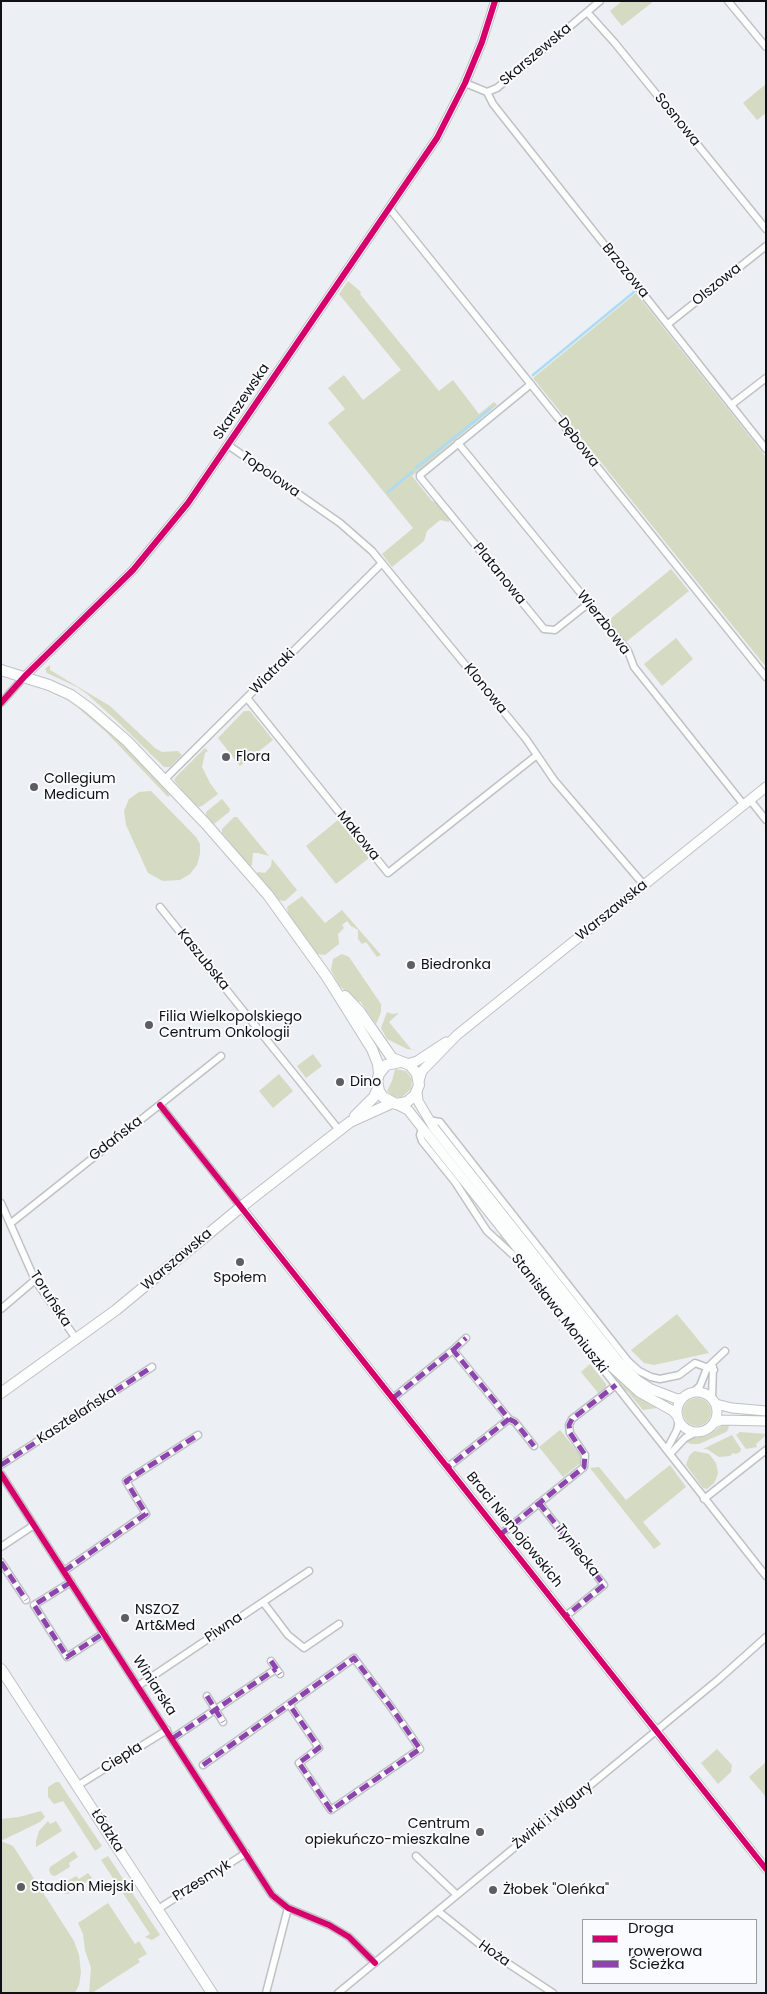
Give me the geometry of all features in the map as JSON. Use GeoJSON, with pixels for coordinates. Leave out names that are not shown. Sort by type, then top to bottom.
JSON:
{"type":"FeatureCollection","features":[{"type":"Feature","properties":{"kind":"main road"},"geometry":{"type":"LineString","coordinates":[[1,670],[26,676],[60,690],[89,708],[116,730],[164,780],[256,880],[327,977],[372,1049],[378,1064],[378,1088],[383,1098],[394,1103],[410,1100],[417,1092],[419,1081],[415,1071],[392,1058],[360,1012],[327,977]]}},
{"type":"Feature","properties":{"kind":"main road","name":"Warszawska"},"geometry":{"type":"LineString","coordinates":[[403,1063],[417,1061],[457,1035],[766,787]]}},
{"type":"Feature","properties":{"kind":"main road","name":"Warszawska"},"geometry":{"type":"LineString","coordinates":[[419,1081],[422,1071],[457,1035]]}},
{"type":"Feature","properties":{"kind":"main road"},"geometry":{"type":"LineString","coordinates":[[379,1074],[386,1065],[403,1063]]}},
{"type":"Feature","properties":{"kind":"main road","name":"Warszawska"},"geometry":{"type":"LineString","coordinates":[[1,1393],[77,1340],[241,1207],[350,1122],[374,1097],[378,1088]]}},
{"type":"Feature","properties":{"kind":"main road","name":"Stanisława Moniuszki"},"geometry":{"type":"LineString","coordinates":[[417,1092],[425,1124],[612,1367],[639,1392],[673,1411],[679,1419]]}},
{"type":"Feature","properties":{"kind":"main road","name":"Warszawska"},"geometry":{"type":"LineString","coordinates":[[350,1122],[394,1103]]}},
{"type":"Feature","properties":{"kind":"main road","name":"Stanisława Moniuszki"},"geometry":{"type":"LineString","coordinates":[[394,1103],[408,1110],[425,1124],[624,1368],[651,1389],[677,1399],[683,1398]]}},
{"type":"Feature","properties":{"kind":"main road"},"geometry":{"type":"LineString","coordinates":[[766,1412],[732,1408],[714,1401],[703,1393],[692,1393],[683,1398],[678,1407],[679,1419],[686,1428],[696,1432],[706,1430],[721,1420],[766,1422]]}},
{"type":"Feature","properties":{"kind":"main road"},"geometry":{"type":"LineString","coordinates":[[714,1401],[717,1414],[714,1424]]}},
{"type":"Feature","properties":{"kind":"main road","name":"Łódzka"},"geometry":{"type":"LineString","coordinates":[[1,1669],[212,1993]]}},
{"type":"Feature","properties":{"kind":"street"},"geometry":{"type":"LineString","coordinates":[[465,83],[496,1]]}},
{"type":"Feature","properties":{"kind":"street","name":"Skarszewska"},"geometry":{"type":"LineString","coordinates":[[1,704],[26,676],[150,551],[188,503],[437,138],[465,83],[487,92],[497,88],[600,1]]}},
{"type":"Feature","properties":{"kind":"street"},"geometry":{"type":"LineString","coordinates":[[728,1],[766,47]]}},
{"type":"Feature","properties":{"kind":"street","name":"Sosnowa"},"geometry":{"type":"LineString","coordinates":[[588,12],[766,229]]}},
{"type":"Feature","properties":{"kind":"street","name":"Brzozowa"},"geometry":{"type":"LineString","coordinates":[[487,92],[493,104],[766,450]]}},
{"type":"Feature","properties":{"kind":"street","name":"Dębowa"},"geometry":{"type":"LineString","coordinates":[[390,208],[766,677]]}},
{"type":"Feature","properties":{"kind":"street","name":"Olszowa"},"geometry":{"type":"LineString","coordinates":[[668,324],[766,246]]}},
{"type":"Feature","properties":{"kind":"street"},"geometry":{"type":"LineString","coordinates":[[731,405],[766,378]]}},
{"type":"Feature","properties":{"kind":"street"},"geometry":{"type":"LineString","coordinates":[[458,443],[531,384]]}},
{"type":"Feature","properties":{"kind":"street","name":"Platanowa"},"geometry":{"type":"LineString","coordinates":[[458,443],[420,477],[544,629],[555,630],[588,603]]}},
{"type":"Feature","properties":{"kind":"street","name":"Wierzbowa"},"geometry":{"type":"LineString","coordinates":[[458,443],[628,651],[634,668],[747,802],[766,820]]}},
{"type":"Feature","properties":{"kind":"street","name":"Topolowa"},"geometry":{"type":"LineString","coordinates":[[228,445],[313,504]]}},
{"type":"Feature","properties":{"kind":"street","name":"Klonowa"},"geometry":{"type":"LineString","coordinates":[[313,504],[351,532],[382,563],[537,754],[554,780],[644,885]]}},
{"type":"Feature","properties":{"kind":"street","name":"Wiatraki"},"geometry":{"type":"LineString","coordinates":[[164,780],[382,563]]}},
{"type":"Feature","properties":{"kind":"street","name":"Makowa"},"geometry":{"type":"LineString","coordinates":[[247,698],[388,873],[537,754]]}},
{"type":"Feature","properties":{"kind":"street","name":"Kaszubska"},"geometry":{"type":"LineString","coordinates":[[160,907],[339,1130]]}},
{"type":"Feature","properties":{"kind":"street","name":"Gdańska"},"geometry":{"type":"LineString","coordinates":[[11,1223],[221,1056]]}},
{"type":"Feature","properties":{"kind":"street"},"geometry":{"type":"LineString","coordinates":[[160,1105],[241,1207]]}},
{"type":"Feature","properties":{"kind":"street","name":"Stanisława Moniuszki"},"geometry":{"type":"LineString","coordinates":[[712,1367],[695,1363],[679,1375],[660,1379],[647,1376],[635,1367],[440,1122],[425,1124],[420,1135],[422,1141],[455,1182],[487,1231],[508,1250],[766,1576]]}},
{"type":"Feature","properties":{"kind":"street","name":"Toruńska"},"geometry":{"type":"LineString","coordinates":[[1,1203],[36,1280],[77,1340]]}},
{"type":"Feature","properties":{"kind":"street","name":"Braci Niemojowskich"},"geometry":{"type":"LineString","coordinates":[[241,1207],[766,1868]]}},
{"type":"Feature","properties":{"kind":"street"},"geometry":{"type":"LineString","coordinates":[[1,1309],[36,1280]]}},
{"type":"Feature","properties":{"kind":"street"},"geometry":{"type":"LineString","coordinates":[[393,1398],[454,1350],[466,1338]]}},
{"type":"Feature","properties":{"kind":"street"},"geometry":{"type":"LineString","coordinates":[[454,1350],[508,1419],[514,1422],[534,1446]]}},
{"type":"Feature","properties":{"kind":"street"},"geometry":{"type":"LineString","coordinates":[[692,1393],[700,1386],[725,1351]]}},
{"type":"Feature","properties":{"kind":"street","name":"Kasztelańska"},"geometry":{"type":"LineString","coordinates":[[1,1465],[152,1367]]}},
{"type":"Feature","properties":{"kind":"street"},"geometry":{"type":"LineString","coordinates":[[712,1367],[714,1401]]}},
{"type":"Feature","properties":{"kind":"street"},"geometry":{"type":"LineString","coordinates":[[501,1534],[584,1467],[585,1455],[570,1433],[569,1425],[572,1419],[616,1385]]}},
{"type":"Feature","properties":{"kind":"street"},"geometry":{"type":"LineString","coordinates":[[448,1467],[508,1419]]}},
{"type":"Feature","properties":{"kind":"street"},"geometry":{"type":"LineString","coordinates":[[668,1451],[677,1430],[679,1419]]}},
{"type":"Feature","properties":{"kind":"street"},"geometry":{"type":"LineString","coordinates":[[668,1451],[696,1432]]}},
{"type":"Feature","properties":{"kind":"street"},"geometry":{"type":"LineString","coordinates":[[64,1571],[146,1514],[126,1480],[198,1435]]}},
{"type":"Feature","properties":{"kind":"street"},"geometry":{"type":"LineString","coordinates":[[706,1502],[724,1483],[766,1450]]}},
{"type":"Feature","properties":{"kind":"street","name":"Winiarska"},"geometry":{"type":"LineString","coordinates":[[1,1474],[277,1900],[288,1908]]}},
{"type":"Feature","properties":{"kind":"street","name":"Tyniecka"},"geometry":{"type":"LineString","coordinates":[[539,1503],[604,1585],[566,1616]]}},
{"type":"Feature","properties":{"kind":"street"},"geometry":{"type":"LineString","coordinates":[[1,1547],[34,1526]]}},
{"type":"Feature","properties":{"kind":"street"},"geometry":{"type":"LineString","coordinates":[[1,1562],[26,1600]]}},
{"type":"Feature","properties":{"kind":"street","name":"Piwna"},"geometry":{"type":"LineString","coordinates":[[138,1686],[309,1571]]}},
{"type":"Feature","properties":{"kind":"street"},"geometry":{"type":"LineString","coordinates":[[71,1582],[34,1605],[67,1657],[104,1633]]}},
{"type":"Feature","properties":{"kind":"street"},"geometry":{"type":"LineString","coordinates":[[263,1602],[288,1635],[304,1648],[339,1624]]}},
{"type":"Feature","properties":{"kind":"street","name":"Żwirki i Wigury"},"geometry":{"type":"LineString","coordinates":[[338,1993],[719,1679],[766,1637]]}},
{"type":"Feature","properties":{"kind":"street"},"geometry":{"type":"LineString","coordinates":[[203,1764],[354,1658],[420,1749],[331,1810],[299,1763],[319,1748],[289,1704]]}},
{"type":"Feature","properties":{"kind":"street"},"geometry":{"type":"LineString","coordinates":[[173,1738],[278,1671],[271,1661]]}},
{"type":"Feature","properties":{"kind":"street"},"geometry":{"type":"LineString","coordinates":[[207,1696],[224,1722]]}},
{"type":"Feature","properties":{"kind":"street","name":"Ciepła"},"geometry":{"type":"LineString","coordinates":[[77,1786],[167,1730]]}},
{"type":"Feature","properties":{"kind":"street","name":"Przesmyk"},"geometry":{"type":"LineString","coordinates":[[158,1909],[246,1853]]}},
{"type":"Feature","properties":{"kind":"street"},"geometry":{"type":"LineString","coordinates":[[416,1856],[457,1895]]}},
{"type":"Feature","properties":{"kind":"street"},"geometry":{"type":"LineString","coordinates":[[266,1993],[288,1908],[329,1925],[349,1937],[375,1963]]}},
{"type":"Feature","properties":{"kind":"street","name":"Hoża"},"geometry":{"type":"LineString","coordinates":[[438,1911],[483,1947],[553,1993]]}},
{"type":"Feature","properties":{"kind":"green space"},"geometry":{"type":"Polygon","coordinates":[[[622,1],[654,1],[622,26],[610,11],[622,1]]]}},
{"type":"Feature","properties":{"kind":"green space"},"geometry":{"type":"Polygon","coordinates":[[[766,84],[766,113],[757,120],[743,103],[766,84]]]}},
{"type":"Feature","properties":{"kind":"green space"},"geometry":{"type":"Polygon","coordinates":[[[348,281],[361,292],[360,294],[439,391],[453,380],[479,414],[494,402],[497,405],[412,476],[432,501],[440,504],[449,517],[449,522],[440,520],[427,531],[424,541],[392,567],[382,554],[413,528],[328,423],[345,409],[328,388],[344,375],[363,400],[401,370],[339,294],[348,281]]]}},
{"type":"Feature","properties":{"kind":"green space"},"geometry":{"type":"Polygon","coordinates":[[[636,293],[766,457],[766,667],[533,378],[636,293]]]}},
{"type":"Feature","properties":{"kind":"green space"},"geometry":{"type":"Polygon","coordinates":[[[671,569],[689,591],[626,642],[609,620],[671,569]]]}},
{"type":"Feature","properties":{"kind":"green space"},"geometry":{"type":"Polygon","coordinates":[[[676,638],[693,659],[662,686],[644,664],[676,638]]]}},
{"type":"Feature","properties":{"kind":"green space"},"geometry":{"type":"Polygon","coordinates":[[[50,665],[50,670],[110,706],[155,748],[162,752],[178,751],[182,755],[170,767],[164,767],[87,694],[77,687],[47,673],[45,669],[50,665]]]}},
{"type":"Feature","properties":{"kind":"green space"},"geometry":{"type":"Polygon","coordinates":[[[60,696],[85,711],[113,733],[169,791],[170,795],[168,797],[106,732],[77,707],[60,696]]]}},
{"type":"Feature","properties":{"kind":"green space"},"geometry":{"type":"Polygon","coordinates":[[[244,711],[250,711],[273,740],[240,766],[218,738],[244,711]]]}},
{"type":"Feature","properties":{"kind":"green space"},"geometry":{"type":"Polygon","coordinates":[[[205,748],[208,751],[205,753],[202,767],[218,794],[198,807],[180,790],[174,780],[205,748]]]}},
{"type":"Feature","properties":{"kind":"green space"},"geometry":{"type":"Polygon","coordinates":[[[151,791],[196,837],[200,844],[197,865],[190,874],[180,880],[163,881],[148,873],[126,825],[124,811],[129,799],[139,792],[151,791]]]}},
{"type":"Feature","properties":{"kind":"green space"},"geometry":{"type":"Polygon","coordinates":[[[222,799],[230,809],[229,812],[214,824],[206,817],[206,812],[222,799]]]}},
{"type":"Feature","properties":{"kind":"green space"},"geometry":{"type":"Polygon","coordinates":[[[234,817],[237,817],[269,856],[253,853],[252,865],[250,867],[222,833],[222,829],[234,817]]]}},
{"type":"Feature","properties":{"kind":"green space"},"geometry":{"type":"Polygon","coordinates":[[[338,820],[369,858],[336,884],[306,846],[338,820]]]}},
{"type":"Feature","properties":{"kind":"green space"},"geometry":{"type":"Polygon","coordinates":[[[272,859],[297,890],[285,901],[277,900],[256,874],[258,872],[265,873],[271,866],[272,859]]]}},
{"type":"Feature","properties":{"kind":"green space"},"geometry":{"type":"Polygon","coordinates":[[[302,896],[325,923],[342,910],[381,955],[377,957],[366,942],[362,944],[358,939],[358,930],[347,921],[342,925],[344,928],[338,934],[339,944],[325,955],[317,954],[288,914],[287,907],[302,896]]]}},
{"type":"Feature","properties":{"kind":"green space"},"geometry":{"type":"Polygon","coordinates":[[[342,954],[349,957],[381,1004],[381,1012],[376,1024],[360,1001],[358,1003],[339,985],[331,970],[333,959],[342,954]]]}},
{"type":"Feature","properties":{"kind":"green space"},"geometry":{"type":"Polygon","coordinates":[[[387,1012],[392,1014],[399,1013],[389,1022],[411,1049],[418,1050],[407,1049],[387,1039],[381,1028],[387,1012]]]}},
{"type":"Feature","properties":{"kind":"green space"},"geometry":{"type":"Polygon","coordinates":[[[313,1054],[322,1066],[306,1078],[297,1066],[313,1054]]]}},
{"type":"Feature","properties":{"kind":"green space"},"geometry":{"type":"Polygon","coordinates":[[[395,1069],[406,1071],[412,1079],[411,1089],[402,1097],[394,1097],[387,1091],[395,1069]]]}},
{"type":"Feature","properties":{"kind":"green space"},"geometry":{"type":"Polygon","coordinates":[[[279,1074],[293,1091],[273,1108],[259,1091],[279,1074]]]}},
{"type":"Feature","properties":{"kind":"green space"},"geometry":{"type":"Polygon","coordinates":[[[500,1235],[507,1242],[609,1370],[635,1394],[657,1408],[643,1410],[627,1391],[625,1392],[615,1381],[511,1248],[498,1238],[500,1235]]]}},
{"type":"Feature","properties":{"kind":"green space"},"geometry":{"type":"Polygon","coordinates":[[[677,1314],[709,1353],[654,1365],[644,1363],[631,1350],[677,1314]]]}},
{"type":"Feature","properties":{"kind":"green space"},"geometry":{"type":"Polygon","coordinates":[[[590,1364],[606,1384],[606,1389],[599,1394],[581,1372],[590,1364]]]}},
{"type":"Feature","properties":{"kind":"green space"},"geometry":{"type":"Polygon","coordinates":[[[697,1398],[707,1402],[711,1412],[707,1422],[697,1426],[687,1422],[683,1412],[687,1402],[697,1398]]]}},
{"type":"Feature","properties":{"kind":"green space"},"geometry":{"type":"Polygon","coordinates":[[[729,1425],[726,1432],[699,1444],[686,1442],[692,1438],[707,1436],[721,1426],[729,1425]]]}},
{"type":"Feature","properties":{"kind":"green space"},"geometry":{"type":"Polygon","coordinates":[[[560,1430],[584,1460],[563,1477],[539,1447],[560,1430]]]}},
{"type":"Feature","properties":{"kind":"green space"},"geometry":{"type":"Polygon","coordinates":[[[740,1432],[766,1435],[756,1444],[757,1447],[746,1449],[736,1435],[740,1432]]]}},
{"type":"Feature","properties":{"kind":"green space"},"geometry":{"type":"Polygon","coordinates":[[[732,1435],[741,1449],[736,1454],[733,1453],[730,1456],[719,1457],[707,1449],[703,1449],[732,1435]]]}},
{"type":"Feature","properties":{"kind":"green space"},"geometry":{"type":"Polygon","coordinates":[[[694,1451],[709,1454],[716,1463],[718,1473],[716,1479],[707,1489],[703,1488],[686,1465],[689,1456],[694,1451]]]}},
{"type":"Feature","properties":{"kind":"green space"},"geometry":{"type":"Polygon","coordinates":[[[670,1465],[686,1487],[643,1522],[661,1544],[654,1549],[590,1468],[599,1467],[626,1500],[670,1465]]]}},
{"type":"Feature","properties":{"kind":"green space"},"geometry":{"type":"Polygon","coordinates":[[[717,1749],[732,1765],[731,1772],[718,1784],[701,1763],[717,1749]]]}},
{"type":"Feature","properties":{"kind":"green space"},"geometry":{"type":"Polygon","coordinates":[[[766,1762],[766,1797],[749,1777],[766,1762]]]}},
{"type":"Feature","properties":{"kind":"green space"},"geometry":{"type":"Polygon","coordinates":[[[59,1782],[102,1846],[95,1851],[63,1801],[54,1804],[48,1797],[48,1787],[59,1782]]]}},
{"type":"Feature","properties":{"kind":"green space"},"geometry":{"type":"Polygon","coordinates":[[[41,1811],[45,1817],[40,1822],[3,1840],[1,1838],[1,1819],[19,1817],[41,1811]]]}},
{"type":"Feature","properties":{"kind":"green space"},"geometry":{"type":"Polygon","coordinates":[[[48,1821],[50,1824],[56,1821],[62,1831],[36,1847],[39,1831],[48,1821]]]}},
{"type":"Feature","properties":{"kind":"green space","name":"Stadion Miejski"},"geometry":{"type":"Polygon","coordinates":[[[1,1841],[13,1846],[74,1941],[79,1955],[81,1972],[79,1985],[75,1993],[1,1993],[1,1841]]]}},
{"type":"Feature","properties":{"kind":"green space"},"geometry":{"type":"Polygon","coordinates":[[[74,1851],[78,1857],[69,1863],[70,1867],[55,1876],[51,1875],[50,1867],[74,1851]]]}},
{"type":"Feature","properties":{"kind":"green space"},"geometry":{"type":"Polygon","coordinates":[[[108,1856],[160,1935],[152,1940],[145,1937],[150,1934],[101,1860],[108,1856]]]}},
{"type":"Feature","properties":{"kind":"green space"},"geometry":{"type":"Polygon","coordinates":[[[88,1873],[92,1878],[68,1894],[64,1893],[61,1885],[76,1876],[79,1879],[88,1873]]]}},
{"type":"Feature","properties":{"kind":"green space"},"geometry":{"type":"Polygon","coordinates":[[[108,1903],[135,1944],[139,1941],[147,1954],[138,1959],[140,1962],[92,1993],[89,1993],[91,1968],[85,1950],[83,1934],[78,1923],[108,1903]]]}},
{"type":"Feature","properties":{"kind":"waterway"},"geometry":{"type":"LineString","coordinates":[[533,375],[634,292]]}},
{"type":"Feature","properties":{"kind":"waterway"},"geometry":{"type":"LineString","coordinates":[[416,468],[490,409]]}},
{"type":"Feature","properties":{"kind":"waterway"},"geometry":{"type":"LineString","coordinates":[[388,492],[413,471]]}},
{"type":"Feature","properties":{"kind":"marked path"},"geometry":{"type":"LineString","coordinates":[[453,1350],[466,1338]]}},
{"type":"Feature","properties":{"kind":"marked path"},"geometry":{"type":"LineString","coordinates":[[393,1398],[453,1350],[509,1419],[448,1467]]}},
{"type":"Feature","properties":{"kind":"marked path"},"geometry":{"type":"LineString","coordinates":[[1,1465],[152,1367]]}},
{"type":"Feature","properties":{"kind":"marked path"},"geometry":{"type":"LineString","coordinates":[[501,1534],[584,1467],[585,1455],[570,1433],[569,1425],[572,1419],[616,1385]]}},
{"type":"Feature","properties":{"kind":"marked path"},"geometry":{"type":"LineString","coordinates":[[509,1419],[515,1422],[534,1446]]}},
{"type":"Feature","properties":{"kind":"marked path"},"geometry":{"type":"LineString","coordinates":[[64,1571],[146,1514],[126,1481],[198,1435]]}},
{"type":"Feature","properties":{"kind":"marked path"},"geometry":{"type":"LineString","coordinates":[[539,1503],[604,1585],[566,1616]]}},
{"type":"Feature","properties":{"kind":"marked path"},"geometry":{"type":"LineString","coordinates":[[1,1562],[26,1600]]}},
{"type":"Feature","properties":{"kind":"marked path"},"geometry":{"type":"LineString","coordinates":[[71,1582],[34,1605],[67,1657],[104,1633]]}},
{"type":"Feature","properties":{"kind":"marked path"},"geometry":{"type":"LineString","coordinates":[[203,1765],[354,1658],[420,1749],[331,1810],[299,1763],[319,1748],[289,1704]]}},
{"type":"Feature","properties":{"kind":"marked path"},"geometry":{"type":"LineString","coordinates":[[271,1661],[280,1674]]}},
{"type":"Feature","properties":{"kind":"marked path"},"geometry":{"type":"LineString","coordinates":[[173,1738],[276,1669]]}},
{"type":"Feature","properties":{"kind":"marked path"},"geometry":{"type":"LineString","coordinates":[[207,1696],[223,1722]]}},
{"type":"Feature","properties":{"kind":"cycle path"},"geometry":{"type":"LineString","coordinates":[[1,703],[25,676],[133,570],[188,503],[437,138],[465,83],[482,42],[495,1]]}},
{"type":"Feature","properties":{"kind":"cycle path"},"geometry":{"type":"LineString","coordinates":[[160,1105],[766,1869]]}},
{"type":"Feature","properties":{"kind":"cycle path"},"geometry":{"type":"LineString","coordinates":[[1,1474],[272,1895],[288,1908],[329,1925],[349,1937],[375,1963]]}},
{"type":"Feature","properties":{"kind":"place","name":"Flora"},"geometry":{"type":"Point","coordinates":[226,757]}},
{"type":"Feature","properties":{"kind":"place","name":"Collegium Medicum"},"geometry":{"type":"Point","coordinates":[34,787]}},
{"type":"Feature","properties":{"kind":"place","name":"Biedronka"},"geometry":{"type":"Point","coordinates":[411,965]}},
{"type":"Feature","properties":{"kind":"place","name":"Filia Wielkopolskiego Centrum Onkologii"},"geometry":{"type":"Point","coordinates":[149,1025]}},
{"type":"Feature","properties":{"kind":"place","name":"Dino"},"geometry":{"type":"Point","coordinates":[340,1082]}},
{"type":"Feature","properties":{"kind":"place","name":"Społem"},"geometry":{"type":"Point","coordinates":[240,1262]}},
{"type":"Feature","properties":{"kind":"place","name":"NSZOZ Art&Med"},"geometry":{"type":"Point","coordinates":[125,1618]}},
{"type":"Feature","properties":{"kind":"place","name":"Centrum opiekuńczo-mieszkalne"},"geometry":{"type":"Point","coordinates":[480,1832]}},
{"type":"Feature","properties":{"kind":"place","name":"Stadion Miejski"},"geometry":{"type":"Point","coordinates":[21,1887]}},
{"type":"Feature","properties":{"kind":"place","name":"Żłobek \"Oleńka\""},"geometry":{"type":"Point","coordinates":[493,1890]}}]}
